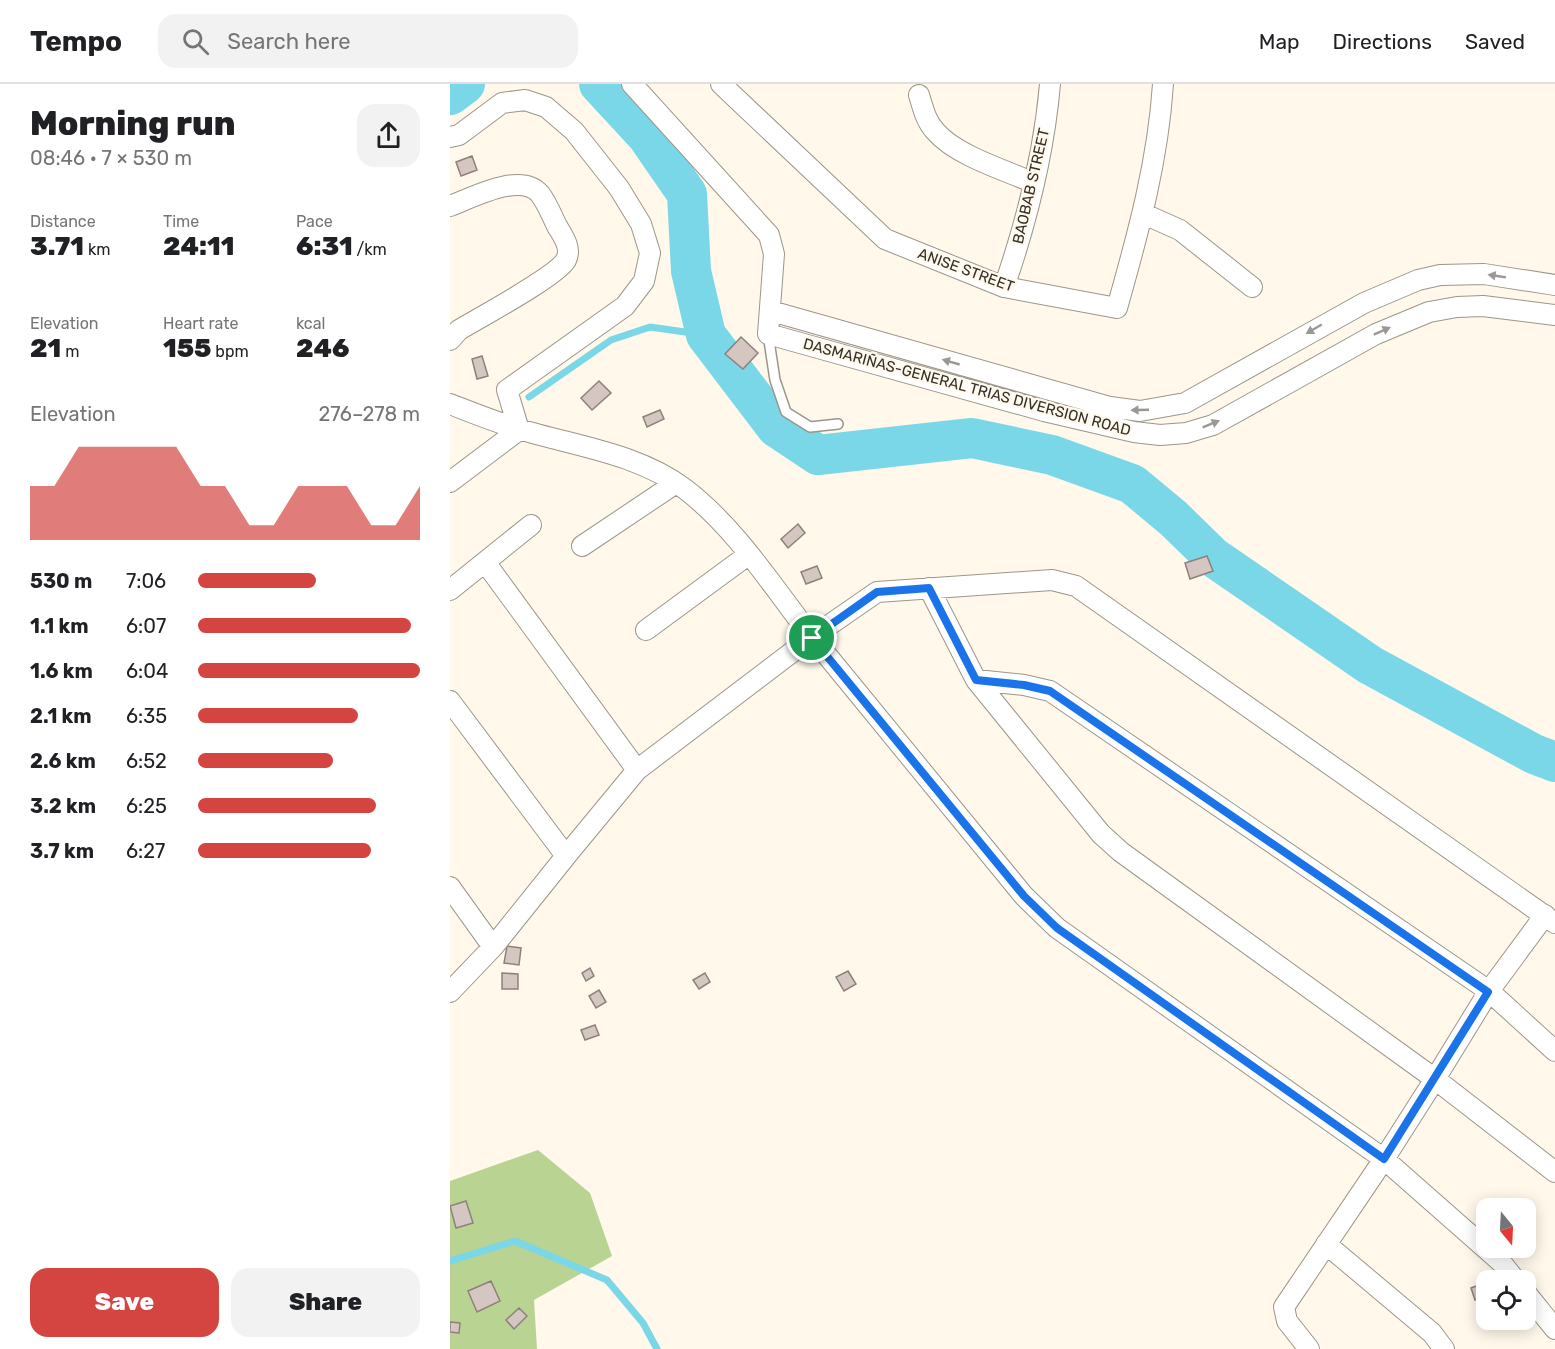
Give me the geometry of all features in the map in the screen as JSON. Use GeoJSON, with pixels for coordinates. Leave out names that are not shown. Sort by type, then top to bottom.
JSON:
{"type":"FeatureCollection","features":[{"type":"Feature","properties":{"kind":"street"},"geometry":{"type":"LineString","coordinates":[[632,84],[769,235],[774,255],[768,334]]}},
{"type":"Feature","properties":{"kind":"street","name":"ANISE STREET"},"geometry":{"type":"LineString","coordinates":[[721,84],[885,239],[1004,287],[1117,308],[1144,214],[1160,123],[1163,84]]}},
{"type":"Feature","properties":{"kind":"street","name":"BAOBAB STREET"},"geometry":{"type":"LineString","coordinates":[[1004,287],[1021,236],[1034,183],[1048,116],[1050,84]]}},
{"type":"Feature","properties":{"kind":"street"},"geometry":{"type":"LineString","coordinates":[[919,95],[934,131],[948,144],[1034,183]]}},
{"type":"Feature","properties":{"kind":"street"},"geometry":{"type":"LineString","coordinates":[[450,137],[459,135],[502,103],[525,100],[546,107],[574,131],[619,188],[641,224],[650,253],[644,281],[625,306],[507,390],[519,430]]}},
{"type":"Feature","properties":{"kind":"street"},"geometry":{"type":"LineString","coordinates":[[450,206],[510,185],[523,184],[532,187],[540,194],[566,241],[568,252],[566,261],[550,275],[459,330],[450,340]]}},
{"type":"Feature","properties":{"kind":"street"},"geometry":{"type":"LineString","coordinates":[[1144,214],[1180,230],[1252,287]]}},
{"type":"Feature","properties":{"kind":"street","name":"DASMARIÑAS-GENERAL TRIAS DIVERSION ROAD"},"geometry":{"type":"LineString","coordinates":[[771,310],[1110,407],[1140,411],[1185,403],[1327,322],[1418,280],[1440,275],[1484,274],[1555,285]]}},
{"type":"Feature","properties":{"kind":"street","name":"DASMARIÑAS-GENERAL TRIAS DIVERSION ROAD"},"geometry":{"type":"LineString","coordinates":[[768,334],[1044,411],[1134,432],[1160,435],[1186,433],[1213,425],[1376,334],[1430,312],[1457,307],[1483,306],[1555,315]]}},
{"type":"Feature","properties":{"kind":"street"},"geometry":{"type":"LineString","coordinates":[[450,404],[519,430],[556,438],[639,464],[676,483],[718,518],[812,638],[1024,896],[1057,928],[1384,1159],[1507,1270]]}},
{"type":"Feature","properties":{"kind":"street"},"geometry":{"type":"LineString","coordinates":[[450,482],[519,430]]}},
{"type":"Feature","properties":{"kind":"street"},"geometry":{"type":"LineString","coordinates":[[582,546],[676,483]]}},
{"type":"Feature","properties":{"kind":"street"},"geometry":{"type":"LineString","coordinates":[[450,590],[531,525]]}},
{"type":"Feature","properties":{"kind":"street"},"geometry":{"type":"LineString","coordinates":[[646,630],[748,555]]}},
{"type":"Feature","properties":{"kind":"street"},"geometry":{"type":"LineString","coordinates":[[485,562],[637,770]]}},
{"type":"Feature","properties":{"kind":"street"},"geometry":{"type":"LineString","coordinates":[[450,992],[493,947],[637,770],[877,592],[1052,580],[1076,586],[1550,919],[1488,992],[1384,1159],[1284,1307],[1287,1321],[1310,1349]]}},
{"type":"Feature","properties":{"kind":"street"},"geometry":{"type":"LineString","coordinates":[[929,588],[976,680],[1101,834],[1121,852],[1435,1079],[1555,1172]]}},
{"type":"Feature","properties":{"kind":"street"},"geometry":{"type":"LineString","coordinates":[[976,680],[1024,685],[1050,691],[1488,992],[1555,1051]]}},
{"type":"Feature","properties":{"kind":"street"},"geometry":{"type":"LineString","coordinates":[[450,701],[566,856]]}},
{"type":"Feature","properties":{"kind":"street"},"geometry":{"type":"LineString","coordinates":[[450,887],[493,947]]}},
{"type":"Feature","properties":{"kind":"street"},"geometry":{"type":"LineString","coordinates":[[1326,1244],[1432,1333],[1444,1349]]}},
{"type":"Feature","properties":{"kind":"street"},"geometry":{"type":"LineString","coordinates":[[1536,1305],[1555,1329]]}},
{"type":"Feature","properties":{"kind":"lane"},"geometry":{"type":"LineString","coordinates":[[768,334],[775,380],[786,411],[810,427],[838,424]]}},
{"type":"Feature","properties":{"kind":"green space"},"geometry":{"type":"Polygon","coordinates":[[[538,1150],[590,1193],[612,1256],[534,1300],[537,1349],[450,1349],[450,1181],[538,1150]]]}},
{"type":"Feature","properties":{"kind":"building"},"geometry":{"type":"Polygon","coordinates":[[[472,156],[477,170],[461,176],[456,162],[472,156]]]}},
{"type":"Feature","properties":{"kind":"building"},"geometry":{"type":"Polygon","coordinates":[[[741,337],[758,353],[743,369],[725,354],[741,337]]]}},
{"type":"Feature","properties":{"kind":"building"},"geometry":{"type":"Polygon","coordinates":[[[482,356],[488,376],[477,379],[472,359],[482,356]]]}},
{"type":"Feature","properties":{"kind":"building"},"geometry":{"type":"Polygon","coordinates":[[[599,381],[611,393],[592,410],[581,398],[599,381]]]}},
{"type":"Feature","properties":{"kind":"building"},"geometry":{"type":"Polygon","coordinates":[[[660,410],[664,419],[647,427],[643,417],[660,410]]]}},
{"type":"Feature","properties":{"kind":"building"},"geometry":{"type":"Polygon","coordinates":[[[798,524],[805,533],[788,548],[781,539],[798,524]]]}},
{"type":"Feature","properties":{"kind":"building"},"geometry":{"type":"Polygon","coordinates":[[[1207,556],[1213,571],[1190,579],[1185,563],[1207,556]]]}},
{"type":"Feature","properties":{"kind":"building"},"geometry":{"type":"Polygon","coordinates":[[[817,566],[822,578],[806,584],[801,572],[817,566]]]}},
{"type":"Feature","properties":{"kind":"building"},"geometry":{"type":"Polygon","coordinates":[[[507,946],[521,948],[519,965],[504,963],[507,946]]]}},
{"type":"Feature","properties":{"kind":"building"},"geometry":{"type":"Polygon","coordinates":[[[590,968],[594,976],[586,981],[582,973],[590,968]]]}},
{"type":"Feature","properties":{"kind":"building"},"geometry":{"type":"Polygon","coordinates":[[[848,971],[856,984],[844,991],[836,977],[848,971]]]}},
{"type":"Feature","properties":{"kind":"building"},"geometry":{"type":"Polygon","coordinates":[[[502,973],[518,974],[518,989],[502,989],[502,973]]]}},
{"type":"Feature","properties":{"kind":"building"},"geometry":{"type":"Polygon","coordinates":[[[705,973],[710,982],[699,989],[693,980],[705,973]]]}},
{"type":"Feature","properties":{"kind":"building"},"geometry":{"type":"Polygon","coordinates":[[[599,990],[606,1002],[596,1008],[589,996],[599,990]]]}},
{"type":"Feature","properties":{"kind":"building"},"geometry":{"type":"Polygon","coordinates":[[[595,1025],[599,1035],[585,1040],[581,1030],[595,1025]]]}},
{"type":"Feature","properties":{"kind":"building"},"geometry":{"type":"Polygon","coordinates":[[[466,1201],[473,1223],[456,1228],[450,1206],[466,1201]]]}},
{"type":"Feature","properties":{"kind":"building"},"geometry":{"type":"Polygon","coordinates":[[[491,1281],[500,1301],[477,1312],[468,1291],[491,1281]]]}},
{"type":"Feature","properties":{"kind":"building"},"geometry":{"type":"Polygon","coordinates":[[[1476,1286],[1476,1300],[1475,1300],[1471,1288],[1476,1286]]]}},
{"type":"Feature","properties":{"kind":"building"},"geometry":{"type":"Polygon","coordinates":[[[519,1308],[527,1316],[514,1329],[506,1320],[519,1308]]]}},
{"type":"Feature","properties":{"kind":"building"},"geometry":{"type":"Polygon","coordinates":[[[450,1322],[460,1323],[459,1333],[450,1332],[450,1322]]]}},
{"type":"Feature","properties":{"kind":"waterway"},"geometry":{"type":"LineString","coordinates":[[450,95],[465,84]]}},
{"type":"Feature","properties":{"kind":"waterway"},"geometry":{"type":"LineString","coordinates":[[599,84],[647,136],[687,194],[691,271],[706,335],[776,427],[818,455],[972,438],[1052,455],[1132,484],[1173,518],[1213,557],[1370,665],[1534,754],[1555,762]]}},
{"type":"Feature","properties":{"kind":"waterway"},"geometry":{"type":"LineString","coordinates":[[529,397],[611,340],[650,327],[706,335]]}},
{"type":"Feature","properties":{"kind":"waterway"},"geometry":{"type":"LineString","coordinates":[[450,1261],[515,1241],[607,1280],[643,1323],[657,1349]]}},
{"type":"Feature","properties":{"kind":"route"},"geometry":{"type":"LineString","coordinates":[[929,588],[976,680],[1024,685],[1050,691],[1488,992],[1384,1159],[1057,928],[1024,896],[812,638],[877,592],[929,588]]}}]}
